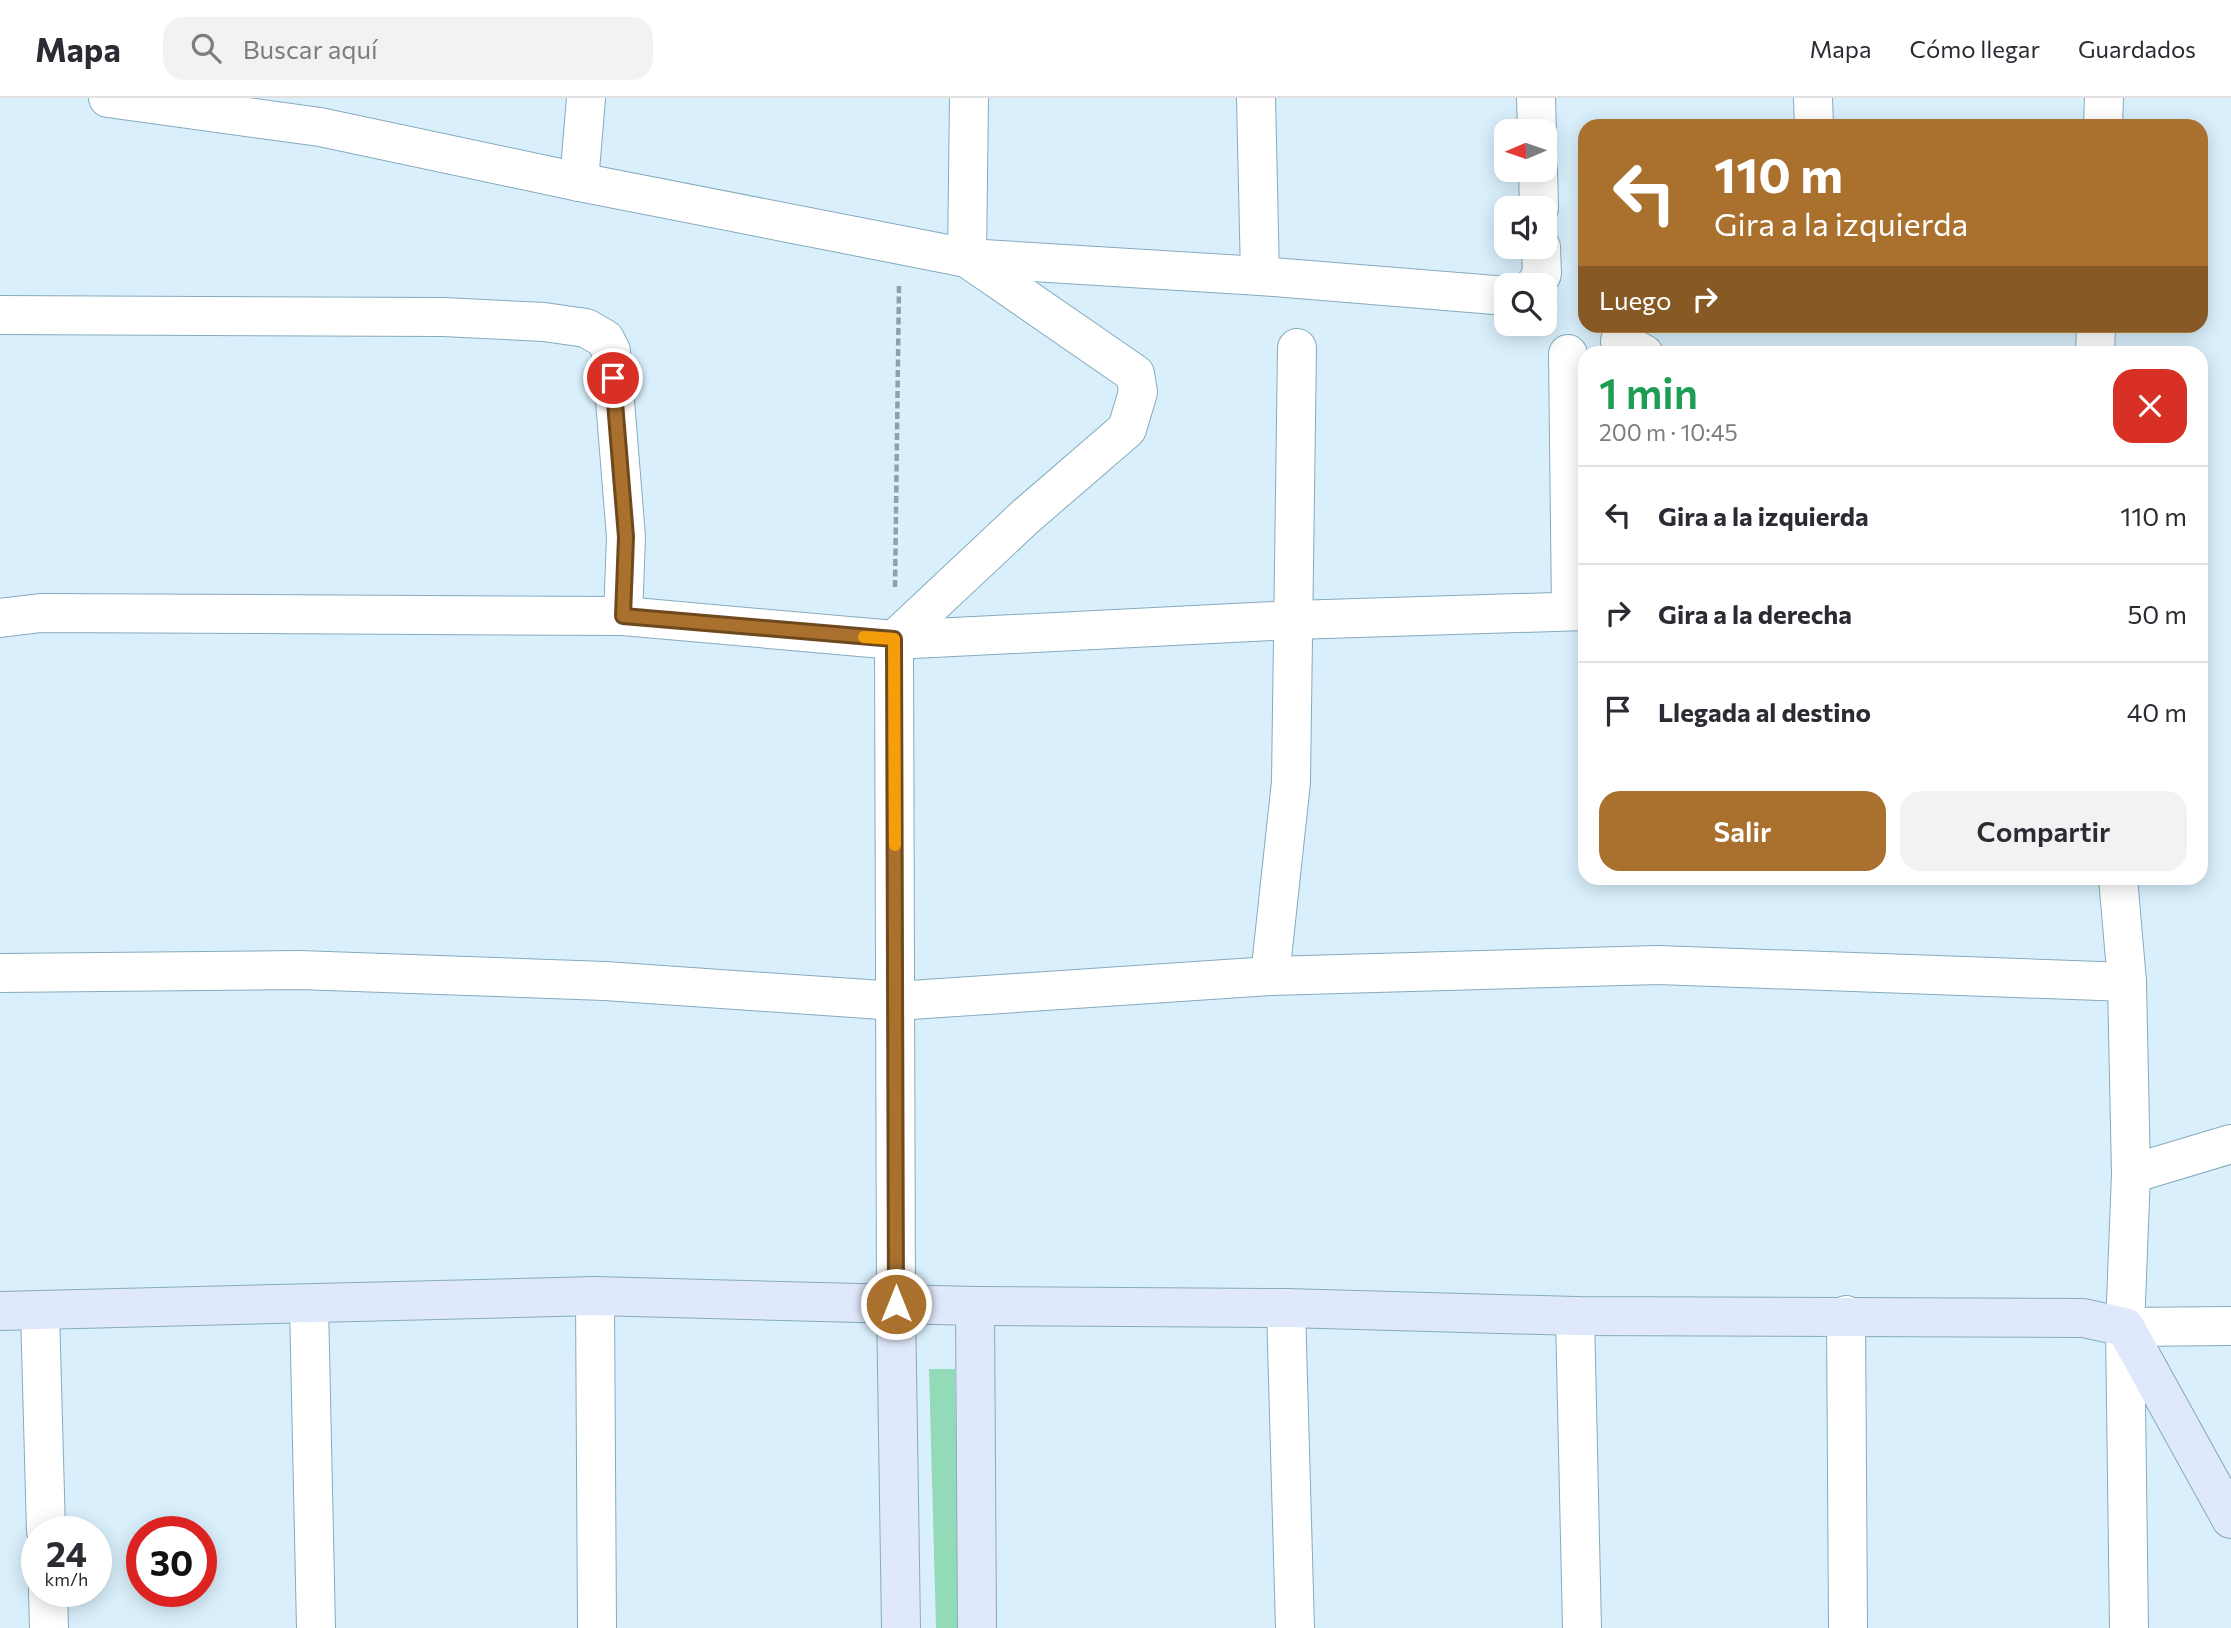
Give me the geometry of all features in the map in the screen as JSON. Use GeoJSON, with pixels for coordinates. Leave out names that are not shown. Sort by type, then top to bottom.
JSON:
{"type":"FeatureCollection","features":[{"type":"Feature","properties":{"kind":"street"},"geometry":{"type":"LineString","coordinates":[[108,98],[321,113],[579,182],[967,258],[1259,276],[1494,295]]}},
{"type":"Feature","properties":{"kind":"street"},"geometry":{"type":"LineString","coordinates":[[579,182],[586,98]]}},
{"type":"Feature","properties":{"kind":"street"},"geometry":{"type":"LineString","coordinates":[[967,258],[969,98]]}},
{"type":"Feature","properties":{"kind":"street"},"geometry":{"type":"LineString","coordinates":[[1256,98],[1259,276]]}},
{"type":"Feature","properties":{"kind":"street"},"geometry":{"type":"LineString","coordinates":[[1536,98],[1537,119]]}},
{"type":"Feature","properties":{"kind":"street"},"geometry":{"type":"LineString","coordinates":[[1813,98],[1814,119]]}},
{"type":"Feature","properties":{"kind":"street"},"geometry":{"type":"LineString","coordinates":[[2103,119],[2104,98]]}},
{"type":"Feature","properties":{"kind":"street"},"geometry":{"type":"LineString","coordinates":[[901,1628],[896,1304],[894,639],[1025,517],[1127,429],[1138,392],[1135,374],[967,258]]}},
{"type":"Feature","properties":{"kind":"street"},"geometry":{"type":"LineString","coordinates":[[0,315],[443,317],[544,322],[586,328],[605,340],[611,351],[626,537],[623,616]]}},
{"type":"Feature","properties":{"kind":"street"},"geometry":{"type":"LineString","coordinates":[[1270,976],[1292,782],[1297,348]]}},
{"type":"Feature","properties":{"kind":"street"},"geometry":{"type":"LineString","coordinates":[[0,618],[41,614],[623,616],[894,639],[1294,620],[1578,611],[1568,354]]}},
{"type":"Feature","properties":{"kind":"street"},"geometry":{"type":"LineString","coordinates":[[2119,885],[2127,982],[2131,1174],[2125,1327],[2129,1628]]}},
{"type":"Feature","properties":{"kind":"street"},"geometry":{"type":"LineString","coordinates":[[0,973],[299,970],[605,981],[896,1001],[1270,976],[1658,965],[2127,982]]}},
{"type":"Feature","properties":{"kind":"street"},"geometry":{"type":"LineString","coordinates":[[2131,1174],[2231,1144]]}},
{"type":"Feature","properties":{"kind":"street"},"geometry":{"type":"LineString","coordinates":[[595,1296],[597,1628]]}},
{"type":"Feature","properties":{"kind":"street"},"geometry":{"type":"LineString","coordinates":[[0,1311],[595,1296],[975,1306],[1286,1308],[1575,1315],[2083,1318],[2125,1327],[2231,1326]]}},
{"type":"Feature","properties":{"kind":"street"},"geometry":{"type":"LineString","coordinates":[[309,1304],[316,1628]]}},
{"type":"Feature","properties":{"kind":"street"},"geometry":{"type":"LineString","coordinates":[[975,1306],[978,1628]]}},
{"type":"Feature","properties":{"kind":"street"},"geometry":{"type":"LineString","coordinates":[[1286,1308],[1294,1628]]}},
{"type":"Feature","properties":{"kind":"street"},"geometry":{"type":"LineString","coordinates":[[40,1311],[46,1516]]}},
{"type":"Feature","properties":{"kind":"street"},"geometry":{"type":"LineString","coordinates":[[1575,1315],[1582,1628]]}},
{"type":"Feature","properties":{"kind":"street"},"geometry":{"type":"LineString","coordinates":[[1846,1315],[1848,1628]]}},
{"type":"Feature","properties":{"kind":"street"},"geometry":{"type":"LineString","coordinates":[[2125,1327],[2231,1519]]}},
{"type":"Feature","properties":{"kind":"street"},"geometry":{"type":"LineString","coordinates":[[48,1607],[49,1628]]}},
{"type":"Feature","properties":{"kind":"path"},"geometry":{"type":"LineString","coordinates":[[894,639],[900,245]]}},
{"type":"Feature","properties":{"kind":"green space"},"geometry":{"type":"Polygon","coordinates":[[[929,1369],[955,1369],[959,1628],[936,1628],[929,1369]]]}},
{"type":"Feature","properties":{"kind":"slow traffic"},"geometry":{"type":"LineString","coordinates":[[864,637],[894,639],[895,845]]}},
{"type":"Feature","properties":{"kind":"route"},"geometry":{"type":"LineString","coordinates":[[613,378],[626,537],[623,616],[894,639],[896,1304]]}}]}
